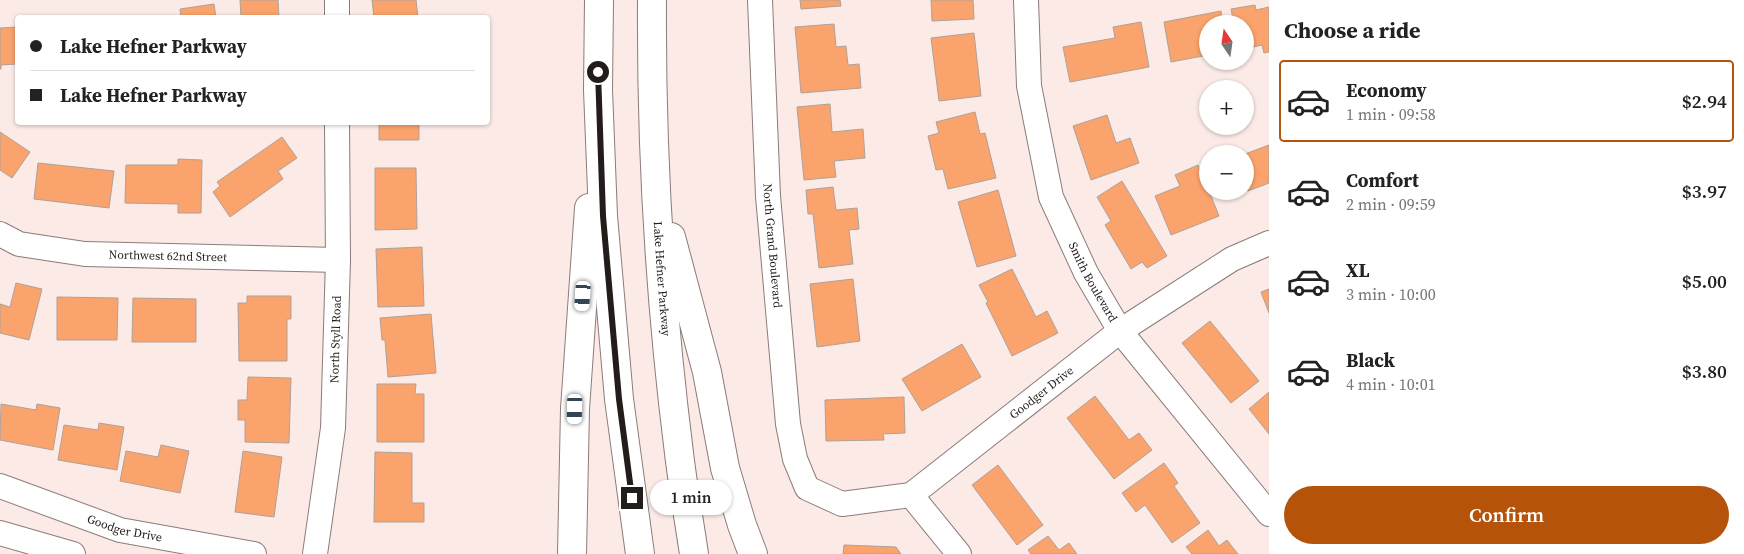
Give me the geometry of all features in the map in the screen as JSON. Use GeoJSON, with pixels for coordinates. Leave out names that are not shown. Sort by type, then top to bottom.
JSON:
{"type":"FeatureCollection","features":[{"type":"Feature","properties":{"kind":"highway"},"geometry":{"type":"LineString","coordinates":[[599,0],[598,90],[603,216],[618,389],[640,554]]}},
{"type":"Feature","properties":{"kind":"highway","name":"Lake Hefner Parkway"},"geometry":{"type":"LineString","coordinates":[[652,0],[655,180],[662,288],[679,453],[694,554]]}},
{"type":"Feature","properties":{"kind":"highway"},"geometry":{"type":"LineString","coordinates":[[572,554],[575,409],[598,90]]}},
{"type":"Feature","properties":{"kind":"highway"},"geometry":{"type":"LineString","coordinates":[[655,180],[707,372],[725,468],[742,526],[753,554]]}},
{"type":"Feature","properties":{"kind":"street"},"geometry":{"type":"LineString","coordinates":[[337,0],[337,15]]}},
{"type":"Feature","properties":{"kind":"street","name":"North Grand Boulevard"},"geometry":{"type":"LineString","coordinates":[[760,0],[768,196],[788,424],[795,459],[807,488],[842,504],[911,495]]}},
{"type":"Feature","properties":{"kind":"street","name":"Smith Boulevard"},"geometry":{"type":"LineString","coordinates":[[1026,0],[1029,86],[1051,197],[1086,273],[1120,331],[1269,514]]}},
{"type":"Feature","properties":{"kind":"street","name":"North Styll Road"},"geometry":{"type":"LineString","coordinates":[[315,554],[333,428],[338,260],[337,125]]}},
{"type":"Feature","properties":{"kind":"street","name":"Northwest 62nd Street"},"geometry":{"type":"LineString","coordinates":[[0,234],[19,244],[85,254],[338,260]]}},
{"type":"Feature","properties":{"kind":"street","name":"Goodger Drive"},"geometry":{"type":"LineString","coordinates":[[911,495],[1120,331],[1232,259],[1269,243]]}},
{"type":"Feature","properties":{"kind":"street","name":"Goodger Drive"},"geometry":{"type":"LineString","coordinates":[[0,486],[120,530],[254,554]]}},
{"type":"Feature","properties":{"kind":"street"},"geometry":{"type":"LineString","coordinates":[[911,495],[960,554]]}},
{"type":"Feature","properties":{"kind":"street"},"geometry":{"type":"LineString","coordinates":[[8,542],[73,554]]}},
{"type":"Feature","properties":{"kind":"building"},"geometry":{"type":"Polygon","coordinates":[[[240,0],[278,0],[279,15],[241,15],[240,0]]]}},
{"type":"Feature","properties":{"kind":"building"},"geometry":{"type":"Polygon","coordinates":[[[372,0],[416,0],[418,15],[374,15],[372,0]]]}},
{"type":"Feature","properties":{"kind":"building"},"geometry":{"type":"Polygon","coordinates":[[[800,0],[840,0],[841,6],[801,9],[800,0]]]}},
{"type":"Feature","properties":{"kind":"building"},"geometry":{"type":"Polygon","coordinates":[[[931,0],[973,0],[974,19],[932,21],[931,0]]]}},
{"type":"Feature","properties":{"kind":"building"},"geometry":{"type":"Polygon","coordinates":[[[214,4],[216,15],[181,15],[180,9],[214,4]]]}},
{"type":"Feature","properties":{"kind":"building"},"geometry":{"type":"Polygon","coordinates":[[[1255,5],[1256,10],[1269,7],[1269,52],[1264,53],[1262,45],[1254,47],[1254,15],[1232,15],[1231,9],[1255,5]]]}},
{"type":"Feature","properties":{"kind":"building"},"geometry":{"type":"Polygon","coordinates":[[[1221,11],[1222,15],[1200,15],[1221,11]]]}},
{"type":"Feature","properties":{"kind":"building"},"geometry":{"type":"Polygon","coordinates":[[[1199,15],[1199,57],[1171,62],[1164,22],[1199,15]]]}},
{"type":"Feature","properties":{"kind":"building"},"geometry":{"type":"Polygon","coordinates":[[[1141,22],[1149,67],[1070,82],[1063,47],[1115,38],[1113,27],[1141,22]]]}},
{"type":"Feature","properties":{"kind":"building"},"geometry":{"type":"Polygon","coordinates":[[[834,24],[836,47],[846,46],[848,65],[859,64],[861,88],[801,93],[795,27],[834,24]]]}},
{"type":"Feature","properties":{"kind":"building"},"geometry":{"type":"Polygon","coordinates":[[[15,27],[15,64],[1,65],[1,69],[0,69],[0,28],[15,27]]]}},
{"type":"Feature","properties":{"kind":"building"},"geometry":{"type":"Polygon","coordinates":[[[974,33],[981,96],[939,101],[931,38],[974,33]]]}},
{"type":"Feature","properties":{"kind":"building"},"geometry":{"type":"Polygon","coordinates":[[[830,104],[832,132],[863,129],[865,158],[834,161],[836,177],[804,180],[797,107],[830,104]]]}},
{"type":"Feature","properties":{"kind":"building"},"geometry":{"type":"Polygon","coordinates":[[[975,112],[980,134],[985,133],[996,178],[948,189],[943,169],[936,170],[928,136],[939,133],[936,122],[975,112]]]}},
{"type":"Feature","properties":{"kind":"building"},"geometry":{"type":"Polygon","coordinates":[[[1107,115],[1116,143],[1130,138],[1139,163],[1091,180],[1073,126],[1107,115]]]}},
{"type":"Feature","properties":{"kind":"building"},"geometry":{"type":"Polygon","coordinates":[[[379,125],[419,125],[419,140],[379,140],[379,125]]]}},
{"type":"Feature","properties":{"kind":"building"},"geometry":{"type":"Polygon","coordinates":[[[0,132],[30,152],[12,178],[0,170],[0,132]]]}},
{"type":"Feature","properties":{"kind":"building"},"geometry":{"type":"Polygon","coordinates":[[[282,137],[297,158],[278,171],[283,179],[230,217],[213,192],[220,186],[217,182],[282,137]]]}},
{"type":"Feature","properties":{"kind":"building"},"geometry":{"type":"Polygon","coordinates":[[[1269,145],[1269,183],[1254,189],[1254,151],[1269,145]]]}},
{"type":"Feature","properties":{"kind":"building"},"geometry":{"type":"Polygon","coordinates":[[[178,159],[202,160],[201,213],[178,213],[178,204],[125,203],[126,165],[178,165],[178,159]]]}},
{"type":"Feature","properties":{"kind":"building"},"geometry":{"type":"Polygon","coordinates":[[[38,163],[114,171],[109,208],[34,199],[38,163]]]}},
{"type":"Feature","properties":{"kind":"building"},"geometry":{"type":"Polygon","coordinates":[[[1198,165],[1199,200],[1213,200],[1219,216],[1171,235],[1155,196],[1180,186],[1175,175],[1198,165]]]}},
{"type":"Feature","properties":{"kind":"building"},"geometry":{"type":"Polygon","coordinates":[[[375,168],[416,168],[417,229],[375,230],[375,168]]]}},
{"type":"Feature","properties":{"kind":"building"},"geometry":{"type":"Polygon","coordinates":[[[1122,181],[1167,256],[1147,268],[1142,262],[1131,269],[1105,225],[1111,221],[1097,197],[1122,181]]]}},
{"type":"Feature","properties":{"kind":"building"},"geometry":{"type":"Polygon","coordinates":[[[833,187],[836,210],[857,208],[859,229],[849,230],[853,264],[819,268],[813,214],[808,214],[806,190],[833,187]]]}},
{"type":"Feature","properties":{"kind":"building"},"geometry":{"type":"Polygon","coordinates":[[[998,190],[1016,256],[977,267],[958,202],[998,190]]]}},
{"type":"Feature","properties":{"kind":"building"},"geometry":{"type":"Polygon","coordinates":[[[422,247],[424,306],[378,307],[376,249],[422,247]]]}},
{"type":"Feature","properties":{"kind":"building"},"geometry":{"type":"Polygon","coordinates":[[[1012,269],[1036,317],[1047,311],[1058,333],[1012,356],[979,285],[1012,269]]]}},
{"type":"Feature","properties":{"kind":"building"},"geometry":{"type":"Polygon","coordinates":[[[853,279],[860,341],[817,347],[810,284],[853,279]]]}},
{"type":"Feature","properties":{"kind":"building"},"geometry":{"type":"Polygon","coordinates":[[[16,283],[42,289],[29,340],[0,333],[0,304],[10,307],[16,283]]]}},
{"type":"Feature","properties":{"kind":"building"},"geometry":{"type":"Polygon","coordinates":[[[1269,289],[1269,313],[1261,292],[1269,289]]]}},
{"type":"Feature","properties":{"kind":"building"},"geometry":{"type":"Polygon","coordinates":[[[247,296],[291,296],[291,319],[287,319],[287,361],[239,361],[238,303],[247,303],[247,296]]]}},
{"type":"Feature","properties":{"kind":"building"},"geometry":{"type":"Polygon","coordinates":[[[57,297],[118,298],[117,340],[57,340],[57,297]]]}},
{"type":"Feature","properties":{"kind":"building"},"geometry":{"type":"Polygon","coordinates":[[[133,298],[196,299],[196,342],[132,342],[133,298]]]}},
{"type":"Feature","properties":{"kind":"building"},"geometry":{"type":"Polygon","coordinates":[[[431,314],[436,373],[388,377],[385,340],[382,340],[380,318],[431,314]]]}},
{"type":"Feature","properties":{"kind":"building"},"geometry":{"type":"Polygon","coordinates":[[[1210,321],[1259,381],[1231,403],[1182,343],[1210,321]]]}},
{"type":"Feature","properties":{"kind":"building"},"geometry":{"type":"Polygon","coordinates":[[[962,344],[981,377],[922,411],[902,379],[962,344]]]}},
{"type":"Feature","properties":{"kind":"building"},"geometry":{"type":"Polygon","coordinates":[[[248,377],[291,378],[289,443],[245,442],[245,420],[238,420],[238,400],[247,400],[248,377]]]}},
{"type":"Feature","properties":{"kind":"building"},"geometry":{"type":"Polygon","coordinates":[[[377,384],[416,384],[415,394],[424,394],[424,442],[377,442],[377,384]]]}},
{"type":"Feature","properties":{"kind":"building"},"geometry":{"type":"Polygon","coordinates":[[[1269,392],[1269,434],[1249,409],[1269,392]]]}},
{"type":"Feature","properties":{"kind":"building"},"geometry":{"type":"Polygon","coordinates":[[[1095,396],[1129,440],[1139,433],[1152,450],[1114,479],[1067,418],[1095,396]]]}},
{"type":"Feature","properties":{"kind":"building"},"geometry":{"type":"Polygon","coordinates":[[[904,397],[905,433],[883,434],[884,440],[826,441],[825,400],[904,397]]]}},
{"type":"Feature","properties":{"kind":"building"},"geometry":{"type":"Polygon","coordinates":[[[1,404],[36,410],[37,404],[60,408],[53,450],[0,440],[1,404]]]}},
{"type":"Feature","properties":{"kind":"building"},"geometry":{"type":"Polygon","coordinates":[[[99,423],[124,427],[117,470],[58,460],[64,425],[98,430],[99,423]]]}},
{"type":"Feature","properties":{"kind":"building"},"geometry":{"type":"Polygon","coordinates":[[[161,445],[189,451],[180,493],[120,481],[126,451],[158,457],[161,445]]]}},
{"type":"Feature","properties":{"kind":"building"},"geometry":{"type":"Polygon","coordinates":[[[243,451],[282,457],[274,517],[235,512],[243,451]]]}},
{"type":"Feature","properties":{"kind":"building"},"geometry":{"type":"Polygon","coordinates":[[[375,452],[412,453],[412,503],[424,503],[424,522],[374,522],[375,452]]]}},
{"type":"Feature","properties":{"kind":"building"},"geometry":{"type":"Polygon","coordinates":[[[1164,463],[1178,483],[1174,486],[1200,523],[1172,543],[1145,505],[1136,512],[1122,493],[1164,463]]]}},
{"type":"Feature","properties":{"kind":"building"},"geometry":{"type":"Polygon","coordinates":[[[998,465],[1043,525],[1017,545],[972,485],[998,465]]]}},
{"type":"Feature","properties":{"kind":"building"},"geometry":{"type":"Polygon","coordinates":[[[1208,530],[1219,546],[1227,540],[1238,554],[1192,554],[1186,547],[1208,530]]]}},
{"type":"Feature","properties":{"kind":"building"},"geometry":{"type":"Polygon","coordinates":[[[1048,536],[1059,550],[1069,543],[1077,554],[1031,554],[1028,550],[1048,536]]]}},
{"type":"Feature","properties":{"kind":"building"},"geometry":{"type":"Polygon","coordinates":[[[844,545],[896,547],[901,554],[843,554],[844,545]]]}},
{"type":"Feature","properties":{"kind":"route"},"geometry":{"type":"LineString","coordinates":[[598,72],[603,216],[619,399],[632,498]]}}]}
